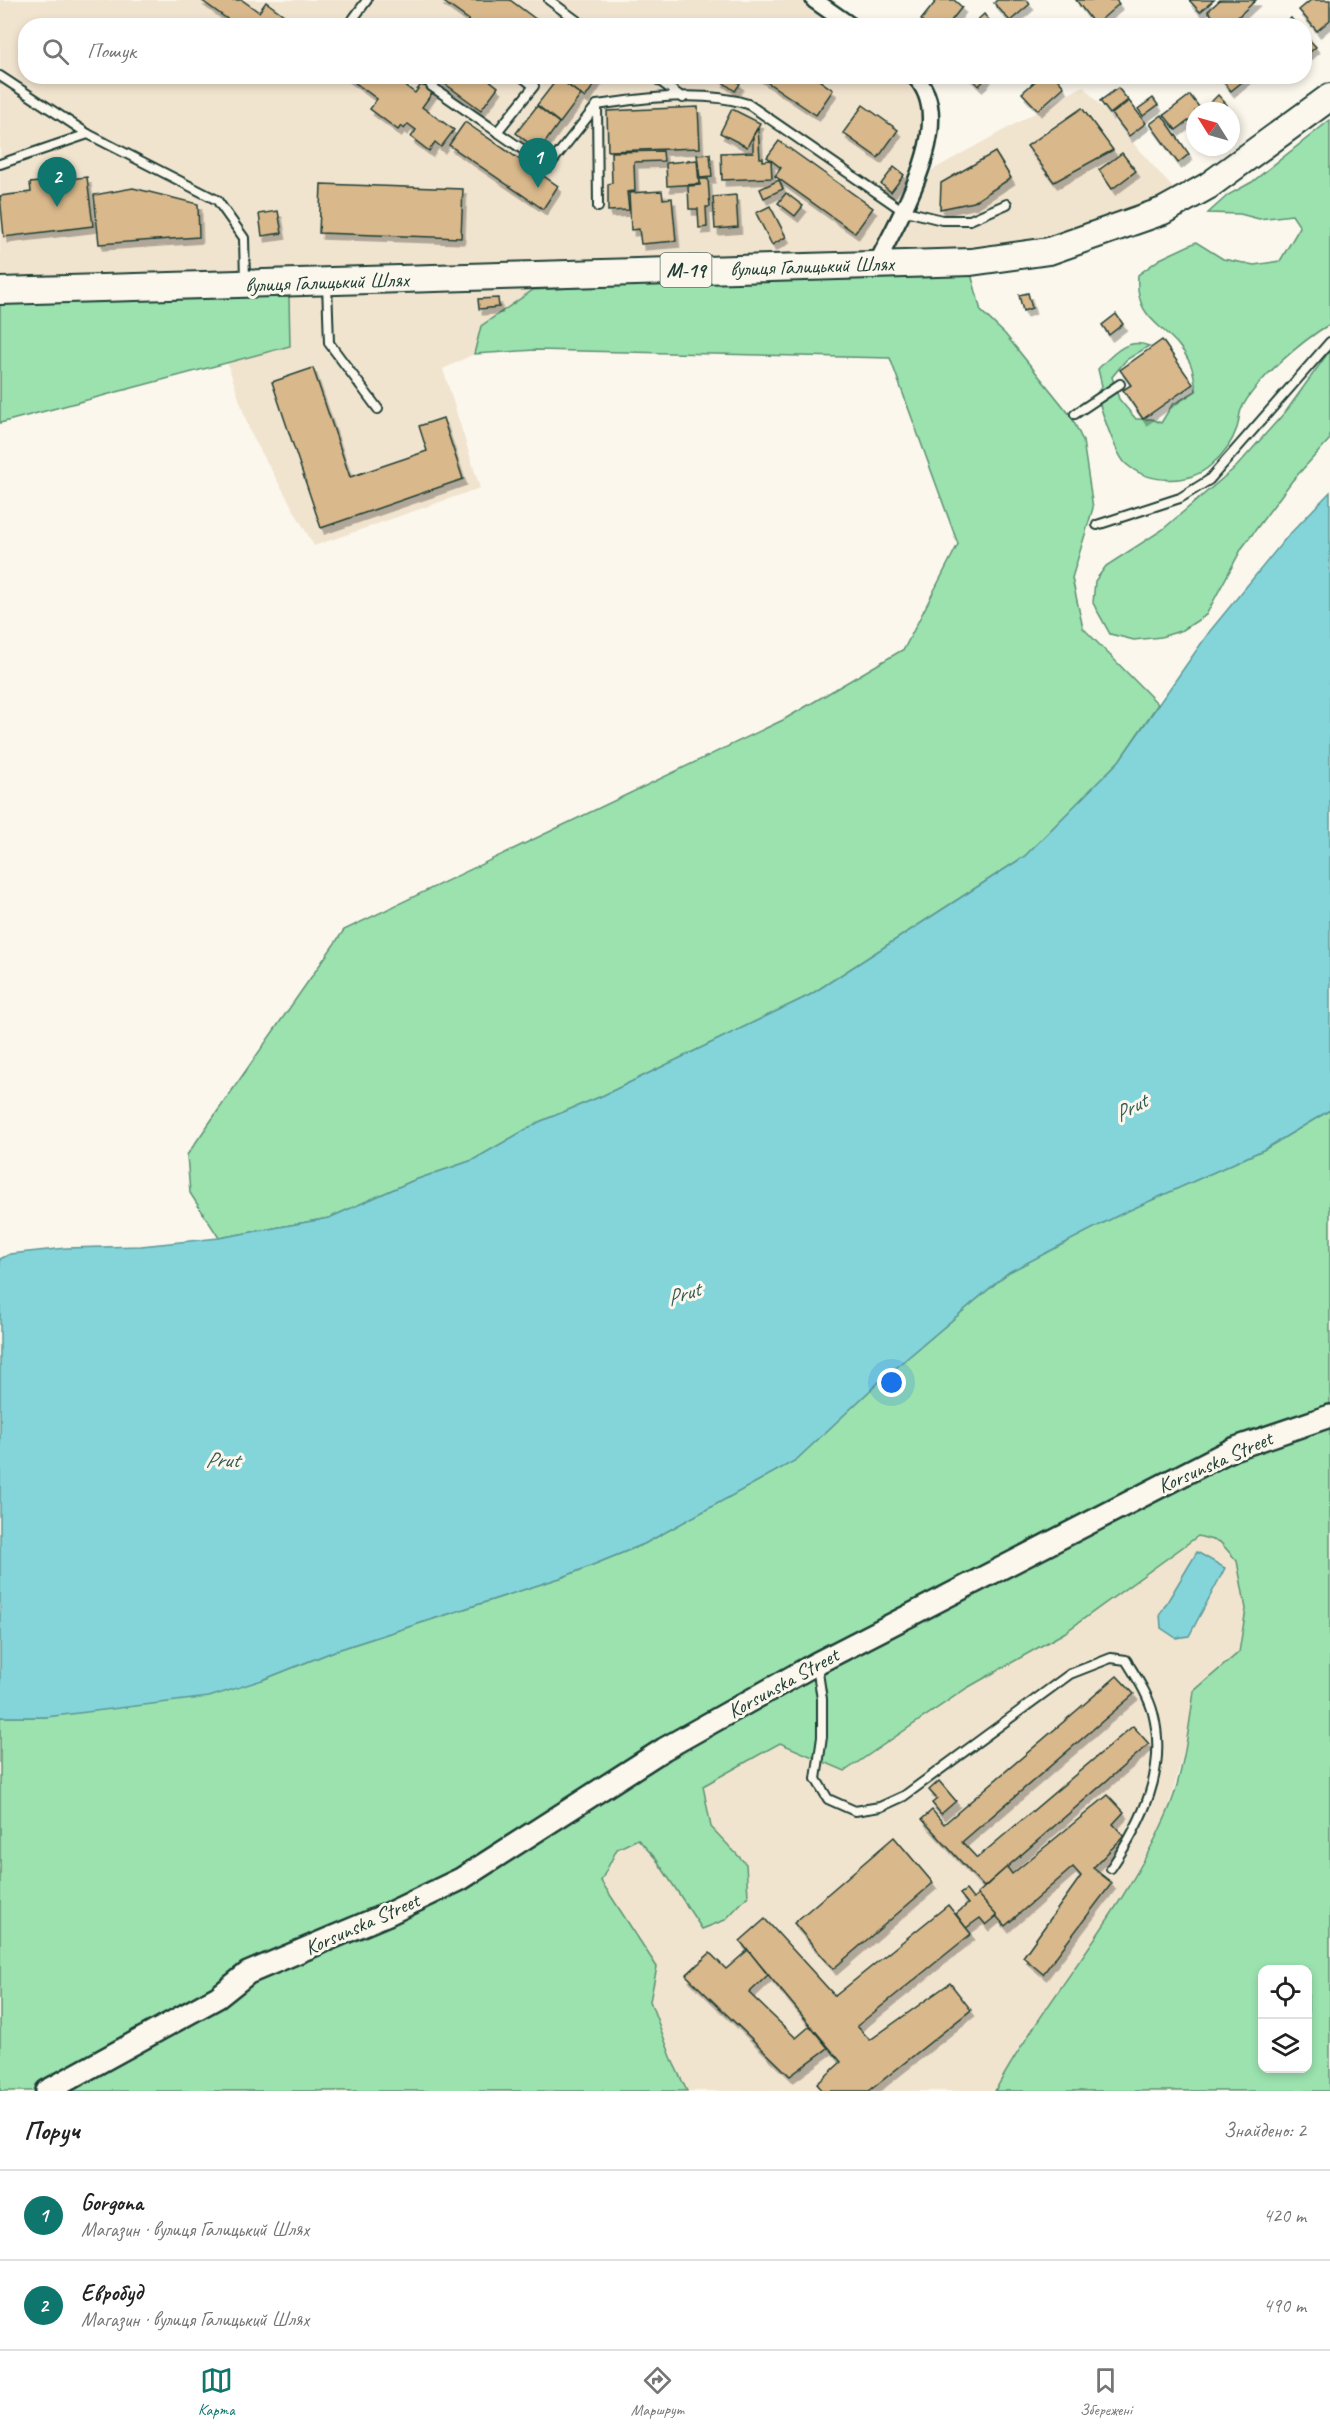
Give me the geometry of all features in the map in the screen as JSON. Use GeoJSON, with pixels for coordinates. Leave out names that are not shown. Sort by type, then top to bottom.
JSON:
{"type":"FeatureCollection","features":[{"type":"Feature","properties":{"kind":"highway","name":"вулиця Галицький Шлях"},"geometry":{"type":"LineString","coordinates":[[0,291],[970,262],[1048,251],[1164,211],[1208,186],[1330,98]]}},
{"type":"Feature","properties":{"kind":"main road","name":"Korsunska Street"},"geometry":{"type":"LineString","coordinates":[[47,2091],[218,1996],[248,1973],[388,1914],[461,1879],[664,1749],[817,1663],[1233,1449],[1330,1416]]}},
{"type":"Feature","properties":{"kind":"street"},"geometry":{"type":"LineString","coordinates":[[814,0],[840,18]]}},
{"type":"Feature","properties":{"kind":"street"},"geometry":{"type":"LineString","coordinates":[[877,264],[929,145],[929,100],[919,84]]}},
{"type":"Feature","properties":{"kind":"lane"},"geometry":{"type":"LineString","coordinates":[[354,18],[367,0]]}},
{"type":"Feature","properties":{"kind":"lane"},"geometry":{"type":"LineString","coordinates":[[549,0],[573,18]]}},
{"type":"Feature","properties":{"kind":"lane"},"geometry":{"type":"LineString","coordinates":[[0,76],[88,134],[217,200],[244,238],[245,285]]}},
{"type":"Feature","properties":{"kind":"lane"},"geometry":{"type":"LineString","coordinates":[[428,84],[548,167],[597,105],[645,98],[730,99],[748,104],[902,210],[942,220],[970,220],[1007,204]]}},
{"type":"Feature","properties":{"kind":"lane"},"geometry":{"type":"LineString","coordinates":[[497,132],[534,86],[531,84]]}},
{"type":"Feature","properties":{"kind":"lane"},"geometry":{"type":"LineString","coordinates":[[664,84],[683,98]]}},
{"type":"Feature","properties":{"kind":"lane"},"geometry":{"type":"LineString","coordinates":[[597,105],[598,207]]}},
{"type":"Feature","properties":{"kind":"lane"},"geometry":{"type":"LineString","coordinates":[[0,164],[88,134]]}},
{"type":"Feature","properties":{"kind":"lane"},"geometry":{"type":"LineString","coordinates":[[327,282],[329,343],[378,409]]}},
{"type":"Feature","properties":{"kind":"lane"},"geometry":{"type":"LineString","coordinates":[[1098,525],[1180,498],[1209,480],[1330,342]]}},
{"type":"Feature","properties":{"kind":"lane"},"geometry":{"type":"LineString","coordinates":[[1075,414],[1120,384]]}},
{"type":"Feature","properties":{"kind":"lane"},"geometry":{"type":"LineString","coordinates":[[817,1663],[822,1699],[822,1737],[816,1779],[828,1799],[855,1811],[880,1807],[904,1796],[1070,1674],[1111,1658],[1126,1660],[1146,1693],[1153,1712],[1157,1735],[1156,1761],[1150,1800],[1129,1842],[1111,1868]]}},
{"type":"Feature","properties":{"kind":"shaded area"},"geometry":{"type":"Polygon","coordinates":[[[0,0],[820,0],[847,18],[18,18],[18,84],[920,84],[925,174],[1083,86],[1186,203],[1051,253],[481,326],[474,354],[443,369],[480,488],[314,546],[250,432],[227,362],[290,346],[0,298],[0,0]]]}},
{"type":"Feature","properties":{"kind":"shaded area"},"geometry":{"type":"Polygon","coordinates":[[[1198,1536],[1220,1542],[1237,1561],[1246,1609],[1238,1652],[1194,1691],[1187,1739],[1167,1814],[1120,1902],[1020,2046],[995,2091],[687,2091],[673,2062],[650,2001],[657,1967],[601,1881],[617,1849],[638,1838],[656,1859],[746,1864],[711,1827],[703,1786],[780,1743],[845,1771],[967,1688],[1064,1633],[1198,1536]]]}},
{"type":"Feature","properties":{"kind":"green space"},"geometry":{"type":"Polygon","coordinates":[[[1330,120],[1330,324],[1293,351],[1268,374],[1247,399],[1241,410],[1230,444],[1202,472],[1181,479],[1169,480],[1135,471],[1122,459],[1101,409],[1097,393],[1102,386],[1098,369],[1127,345],[1149,346],[1126,360],[1112,377],[1119,399],[1136,419],[1152,419],[1161,423],[1172,405],[1196,391],[1191,366],[1182,350],[1155,323],[1142,305],[1138,292],[1138,275],[1160,259],[1196,242],[1223,259],[1254,265],[1280,261],[1300,227],[1292,215],[1259,219],[1240,214],[1208,213],[1228,195],[1252,182],[1330,120]]]}},
{"type":"Feature","properties":{"kind":"green space"},"geometry":{"type":"Polygon","coordinates":[[[969,266],[981,311],[1005,334],[1071,416],[1083,441],[1093,508],[1072,578],[1083,628],[1158,704],[1119,761],[1025,856],[810,995],[602,1096],[539,1122],[473,1160],[412,1181],[329,1218],[219,1238],[190,1193],[187,1155],[344,930],[783,720],[904,649],[958,544],[890,358],[535,350],[474,354],[481,326],[533,290],[969,266]]]}},
{"type":"Feature","properties":{"kind":"green space"},"geometry":{"type":"Polygon","coordinates":[[[289,297],[290,346],[0,423],[0,298],[289,297]]]}},
{"type":"Feature","properties":{"kind":"green space"},"geometry":{"type":"Polygon","coordinates":[[[1330,350],[1330,439],[1292,481],[1242,548],[1206,615],[1183,630],[1161,637],[1134,640],[1110,634],[1093,603],[1095,581],[1106,566],[1162,530],[1237,466],[1287,410],[1330,350]]]}},
{"type":"Feature","properties":{"kind":"green space"},"geometry":{"type":"Polygon","coordinates":[[[1330,1110],[1330,2091],[995,2091],[1037,2022],[1128,1887],[1166,1816],[1184,1755],[1194,1691],[1239,1652],[1246,1609],[1237,1561],[1220,1542],[1198,1536],[1064,1633],[967,1688],[845,1771],[780,1743],[703,1786],[711,1827],[746,1864],[748,1896],[725,1920],[702,1929],[656,1859],[638,1839],[617,1849],[601,1881],[657,1967],[650,2001],[673,2062],[687,2091],[0,2091],[0,1717],[46,1717],[262,1680],[337,1650],[563,1577],[644,1544],[796,1460],[879,1382],[1009,1272],[1118,1215],[1265,1149],[1330,1110]]]}},
{"type":"Feature","properties":{"kind":"water","name":"Prut"},"geometry":{"type":"Polygon","coordinates":[[[1330,492],[1330,1110],[1265,1149],[1119,1215],[1009,1272],[879,1382],[796,1460],[644,1544],[563,1577],[337,1650],[262,1680],[209,1697],[46,1717],[0,1717],[0,1259],[10,1254],[66,1248],[141,1246],[219,1238],[329,1218],[412,1181],[473,1160],[539,1122],[602,1096],[810,995],[1025,856],[1119,761],[1210,631],[1286,538],[1330,492]]]}},
{"type":"Feature","properties":{"kind":"water"},"geometry":{"type":"Polygon","coordinates":[[[1197,1552],[1225,1568],[1189,1636],[1176,1638],[1161,1628],[1160,1614],[1197,1552]]]}},
{"type":"Feature","properties":{"kind":"building"},"geometry":{"type":"Polygon","coordinates":[[[201,0],[242,0],[259,12],[266,2],[288,18],[226,18],[201,0]]]}},
{"type":"Feature","properties":{"kind":"building"},"geometry":{"type":"Polygon","coordinates":[[[441,0],[510,0],[534,18],[466,18],[441,0]]]}},
{"type":"Feature","properties":{"kind":"building"},"geometry":{"type":"Polygon","coordinates":[[[937,0],[954,0],[962,7],[953,18],[923,18],[937,0]]]}},
{"type":"Feature","properties":{"kind":"building"},"geometry":{"type":"Polygon","coordinates":[[[997,0],[1026,0],[1030,4],[1014,18],[1007,18],[994,3],[997,0]]]}},
{"type":"Feature","properties":{"kind":"building"},"geometry":{"type":"Polygon","coordinates":[[[1076,0],[1116,0],[1119,4],[1103,18],[1090,18],[1076,0]]]}},
{"type":"Feature","properties":{"kind":"building"},"geometry":{"type":"Polygon","coordinates":[[[1189,0],[1214,0],[1200,12],[1189,0]]]}},
{"type":"Feature","properties":{"kind":"building"},"geometry":{"type":"Polygon","coordinates":[[[1220,0],[1256,0],[1237,18],[1214,18],[1208,11],[1220,0]]]}},
{"type":"Feature","properties":{"kind":"building"},"geometry":{"type":"Polygon","coordinates":[[[1311,0],[1330,0],[1330,20],[1317,31],[1312,25],[1312,18],[1306,18],[1299,10],[1311,0]]]}},
{"type":"Feature","properties":{"kind":"building"},"geometry":{"type":"Polygon","coordinates":[[[357,84],[403,84],[415,93],[421,84],[433,84],[429,89],[433,92],[422,107],[454,130],[441,147],[435,142],[429,151],[411,137],[416,130],[408,124],[404,129],[401,126],[398,130],[370,109],[377,99],[357,84]]]}},
{"type":"Feature","properties":{"kind":"building"},"geometry":{"type":"Polygon","coordinates":[[[445,84],[494,84],[498,87],[481,110],[445,84]]]}},
{"type":"Feature","properties":{"kind":"building"},"geometry":{"type":"Polygon","coordinates":[[[553,84],[566,84],[581,95],[560,123],[537,105],[553,84]]]}},
{"type":"Feature","properties":{"kind":"building"},"geometry":{"type":"Polygon","coordinates":[[[567,84],[595,84],[585,98],[567,84]]]}},
{"type":"Feature","properties":{"kind":"building"},"geometry":{"type":"Polygon","coordinates":[[[725,84],[740,84],[735,91],[725,84]]]}},
{"type":"Feature","properties":{"kind":"building"},"geometry":{"type":"Polygon","coordinates":[[[770,84],[824,84],[833,90],[816,115],[770,84]]]}},
{"type":"Feature","properties":{"kind":"building"},"geometry":{"type":"Polygon","coordinates":[[[1032,84],[1062,84],[1064,87],[1038,110],[1022,93],[1032,84]]]}},
{"type":"Feature","properties":{"kind":"building"},"geometry":{"type":"Polygon","coordinates":[[[1225,84],[1240,84],[1231,91],[1225,84]]]}},
{"type":"Feature","properties":{"kind":"building"},"geometry":{"type":"Polygon","coordinates":[[[1118,88],[1128,100],[1110,114],[1100,101],[1118,88]]]}},
{"type":"Feature","properties":{"kind":"building"},"geometry":{"type":"Polygon","coordinates":[[[1190,95],[1195,102],[1186,102],[1186,123],[1176,130],[1164,115],[1190,95]]]}},
{"type":"Feature","properties":{"kind":"building"},"geometry":{"type":"Polygon","coordinates":[[[1218,95],[1224,102],[1211,102],[1218,95]]]}},
{"type":"Feature","properties":{"kind":"building"},"geometry":{"type":"Polygon","coordinates":[[[1153,98],[1158,105],[1143,116],[1138,109],[1153,98]]]}},
{"type":"Feature","properties":{"kind":"building"},"geometry":{"type":"Polygon","coordinates":[[[1129,101],[1146,123],[1129,136],[1112,114],[1129,101]]]}},
{"type":"Feature","properties":{"kind":"building"},"geometry":{"type":"Polygon","coordinates":[[[863,105],[898,130],[878,158],[843,133],[863,105]]]}},
{"type":"Feature","properties":{"kind":"building"},"geometry":{"type":"Polygon","coordinates":[[[537,106],[559,123],[539,151],[516,133],[537,106]]]}},
{"type":"Feature","properties":{"kind":"building"},"geometry":{"type":"Polygon","coordinates":[[[698,107],[700,148],[608,151],[607,111],[698,107]]]}},
{"type":"Feature","properties":{"kind":"building"},"geometry":{"type":"Polygon","coordinates":[[[1082,108],[1113,150],[1054,182],[1027,146],[1082,108]]]}},
{"type":"Feature","properties":{"kind":"building"},"geometry":{"type":"Polygon","coordinates":[[[732,109],[760,123],[747,147],[720,133],[732,109]]]}},
{"type":"Feature","properties":{"kind":"building"},"geometry":{"type":"Polygon","coordinates":[[[1162,115],[1186,150],[1187,156],[1178,163],[1150,124],[1162,115]]]}},
{"type":"Feature","properties":{"kind":"building"},"geometry":{"type":"Polygon","coordinates":[[[465,122],[558,186],[543,209],[449,145],[465,122]]]}},
{"type":"Feature","properties":{"kind":"building"},"geometry":{"type":"Polygon","coordinates":[[[758,128],[760,158],[763,158],[763,161],[771,160],[772,178],[722,180],[721,153],[753,152],[753,136],[758,128]]]}},
{"type":"Feature","properties":{"kind":"building"},"geometry":{"type":"Polygon","coordinates":[[[779,141],[873,208],[855,233],[775,176],[781,168],[767,157],[779,141]]]}},
{"type":"Feature","properties":{"kind":"building"},"geometry":{"type":"Polygon","coordinates":[[[663,151],[664,161],[634,162],[635,191],[627,192],[629,210],[608,211],[608,184],[612,183],[611,152],[663,151]]]}},
{"type":"Feature","properties":{"kind":"building"},"geometry":{"type":"Polygon","coordinates":[[[995,152],[1011,178],[974,202],[940,209],[941,183],[995,152]]]}},
{"type":"Feature","properties":{"kind":"building"},"geometry":{"type":"Polygon","coordinates":[[[1122,153],[1136,171],[1112,189],[1099,170],[1122,153]]]}},
{"type":"Feature","properties":{"kind":"building"},"geometry":{"type":"Polygon","coordinates":[[[710,154],[712,177],[700,178],[697,155],[710,154]]]}},
{"type":"Feature","properties":{"kind":"building"},"geometry":{"type":"Polygon","coordinates":[[[697,160],[699,184],[667,186],[666,163],[697,160]]]}},
{"type":"Feature","properties":{"kind":"building"},"geometry":{"type":"Polygon","coordinates":[[[894,167],[904,175],[891,192],[881,184],[894,167]]]}},
{"type":"Feature","properties":{"kind":"building"},"geometry":{"type":"Polygon","coordinates":[[[87,177],[93,226],[4,237],[0,196],[31,192],[30,183],[87,177]]]}},
{"type":"Feature","properties":{"kind":"building"},"geometry":{"type":"Polygon","coordinates":[[[700,179],[708,179],[710,207],[706,207],[707,227],[699,228],[698,209],[689,209],[688,186],[700,185],[700,179]]]}},
{"type":"Feature","properties":{"kind":"building"},"geometry":{"type":"Polygon","coordinates":[[[779,180],[783,189],[764,198],[760,189],[779,180]]]}},
{"type":"Feature","properties":{"kind":"building"},"geometry":{"type":"Polygon","coordinates":[[[321,184],[463,189],[461,238],[319,233],[321,184]]]}},
{"type":"Feature","properties":{"kind":"building"},"geometry":{"type":"Polygon","coordinates":[[[133,188],[198,204],[199,237],[99,244],[94,195],[133,188]]]}},
{"type":"Feature","properties":{"kind":"building"},"geometry":{"type":"Polygon","coordinates":[[[662,191],[663,199],[672,198],[676,241],[641,244],[639,229],[631,230],[629,193],[662,191]]]}},
{"type":"Feature","properties":{"kind":"building"},"geometry":{"type":"Polygon","coordinates":[[[786,193],[803,206],[795,216],[778,203],[786,193]]]}},
{"type":"Feature","properties":{"kind":"building"},"geometry":{"type":"Polygon","coordinates":[[[736,195],[738,227],[715,229],[713,197],[736,195]]]}},
{"type":"Feature","properties":{"kind":"building"},"geometry":{"type":"Polygon","coordinates":[[[770,206],[786,237],[772,245],[756,213],[770,206]]]}},
{"type":"Feature","properties":{"kind":"building"},"geometry":{"type":"Polygon","coordinates":[[[278,211],[282,233],[262,236],[259,214],[278,211]]]}},
{"type":"Feature","properties":{"kind":"building"},"geometry":{"type":"Polygon","coordinates":[[[1028,293],[1032,308],[1023,311],[1019,295],[1028,293]]]}},
{"type":"Feature","properties":{"kind":"building"},"geometry":{"type":"Polygon","coordinates":[[[498,298],[499,307],[479,309],[478,299],[498,298]]]}},
{"type":"Feature","properties":{"kind":"building"},"geometry":{"type":"Polygon","coordinates":[[[1116,314],[1123,324],[1109,335],[1102,325],[1116,314]]]}},
{"type":"Feature","properties":{"kind":"building"},"geometry":{"type":"Polygon","coordinates":[[[1162,340],[1193,384],[1143,419],[1123,390],[1131,385],[1120,370],[1162,340]]]}},
{"type":"Feature","properties":{"kind":"building"},"geometry":{"type":"Polygon","coordinates":[[[313,368],[350,477],[427,451],[419,426],[443,418],[463,479],[321,528],[272,382],[313,368]]]}},
{"type":"Feature","properties":{"kind":"building"},"geometry":{"type":"Polygon","coordinates":[[[1117,1676],[1134,1694],[962,1842],[977,1858],[1133,1726],[1149,1744],[984,1887],[922,1819],[932,1810],[944,1824],[1117,1676]]]}},
{"type":"Feature","properties":{"kind":"building"},"geometry":{"type":"Polygon","coordinates":[[[939,1781],[956,1801],[941,1814],[932,1803],[937,1799],[929,1790],[939,1781]]]}},
{"type":"Feature","properties":{"kind":"building"},"geometry":{"type":"Polygon","coordinates":[[[1108,1795],[1124,1812],[1113,1824],[1124,1836],[1093,1868],[1112,1883],[1043,1974],[1023,1957],[1081,1876],[1073,1867],[1005,1926],[977,1894],[1007,1867],[1012,1874],[1108,1795]]]}},
{"type":"Feature","properties":{"kind":"building"},"geometry":{"type":"Polygon","coordinates":[[[894,1837],[933,1883],[833,1969],[794,1923],[894,1837]]]}},
{"type":"Feature","properties":{"kind":"building"},"geometry":{"type":"Polygon","coordinates":[[[966,1890],[973,1899],[978,1895],[997,1916],[986,1925],[980,1918],[966,1928],[956,1914],[968,1904],[960,1894],[966,1890]]]}},
{"type":"Feature","properties":{"kind":"building"},"geometry":{"type":"Polygon","coordinates":[[[948,1905],[971,1934],[857,2026],[870,2040],[950,1983],[971,2010],[869,2091],[823,2091],[817,2084],[841,2062],[740,1941],[765,1919],[835,1996],[948,1905]]]}},
{"type":"Feature","properties":{"kind":"building"},"geometry":{"type":"Polygon","coordinates":[[[748,1950],[768,1975],[749,1993],[796,2038],[810,2026],[828,2048],[790,2076],[686,1975],[710,1953],[726,1969],[748,1950]]]}},
{"type":"Feature","properties":{"kind":"place","name":"Gorgona"},"geometry":{"type":"Point","coordinates":[538,188]}},
{"type":"Feature","properties":{"kind":"place","name":"Евробуд"},"geometry":{"type":"Point","coordinates":[57,207]}}]}
